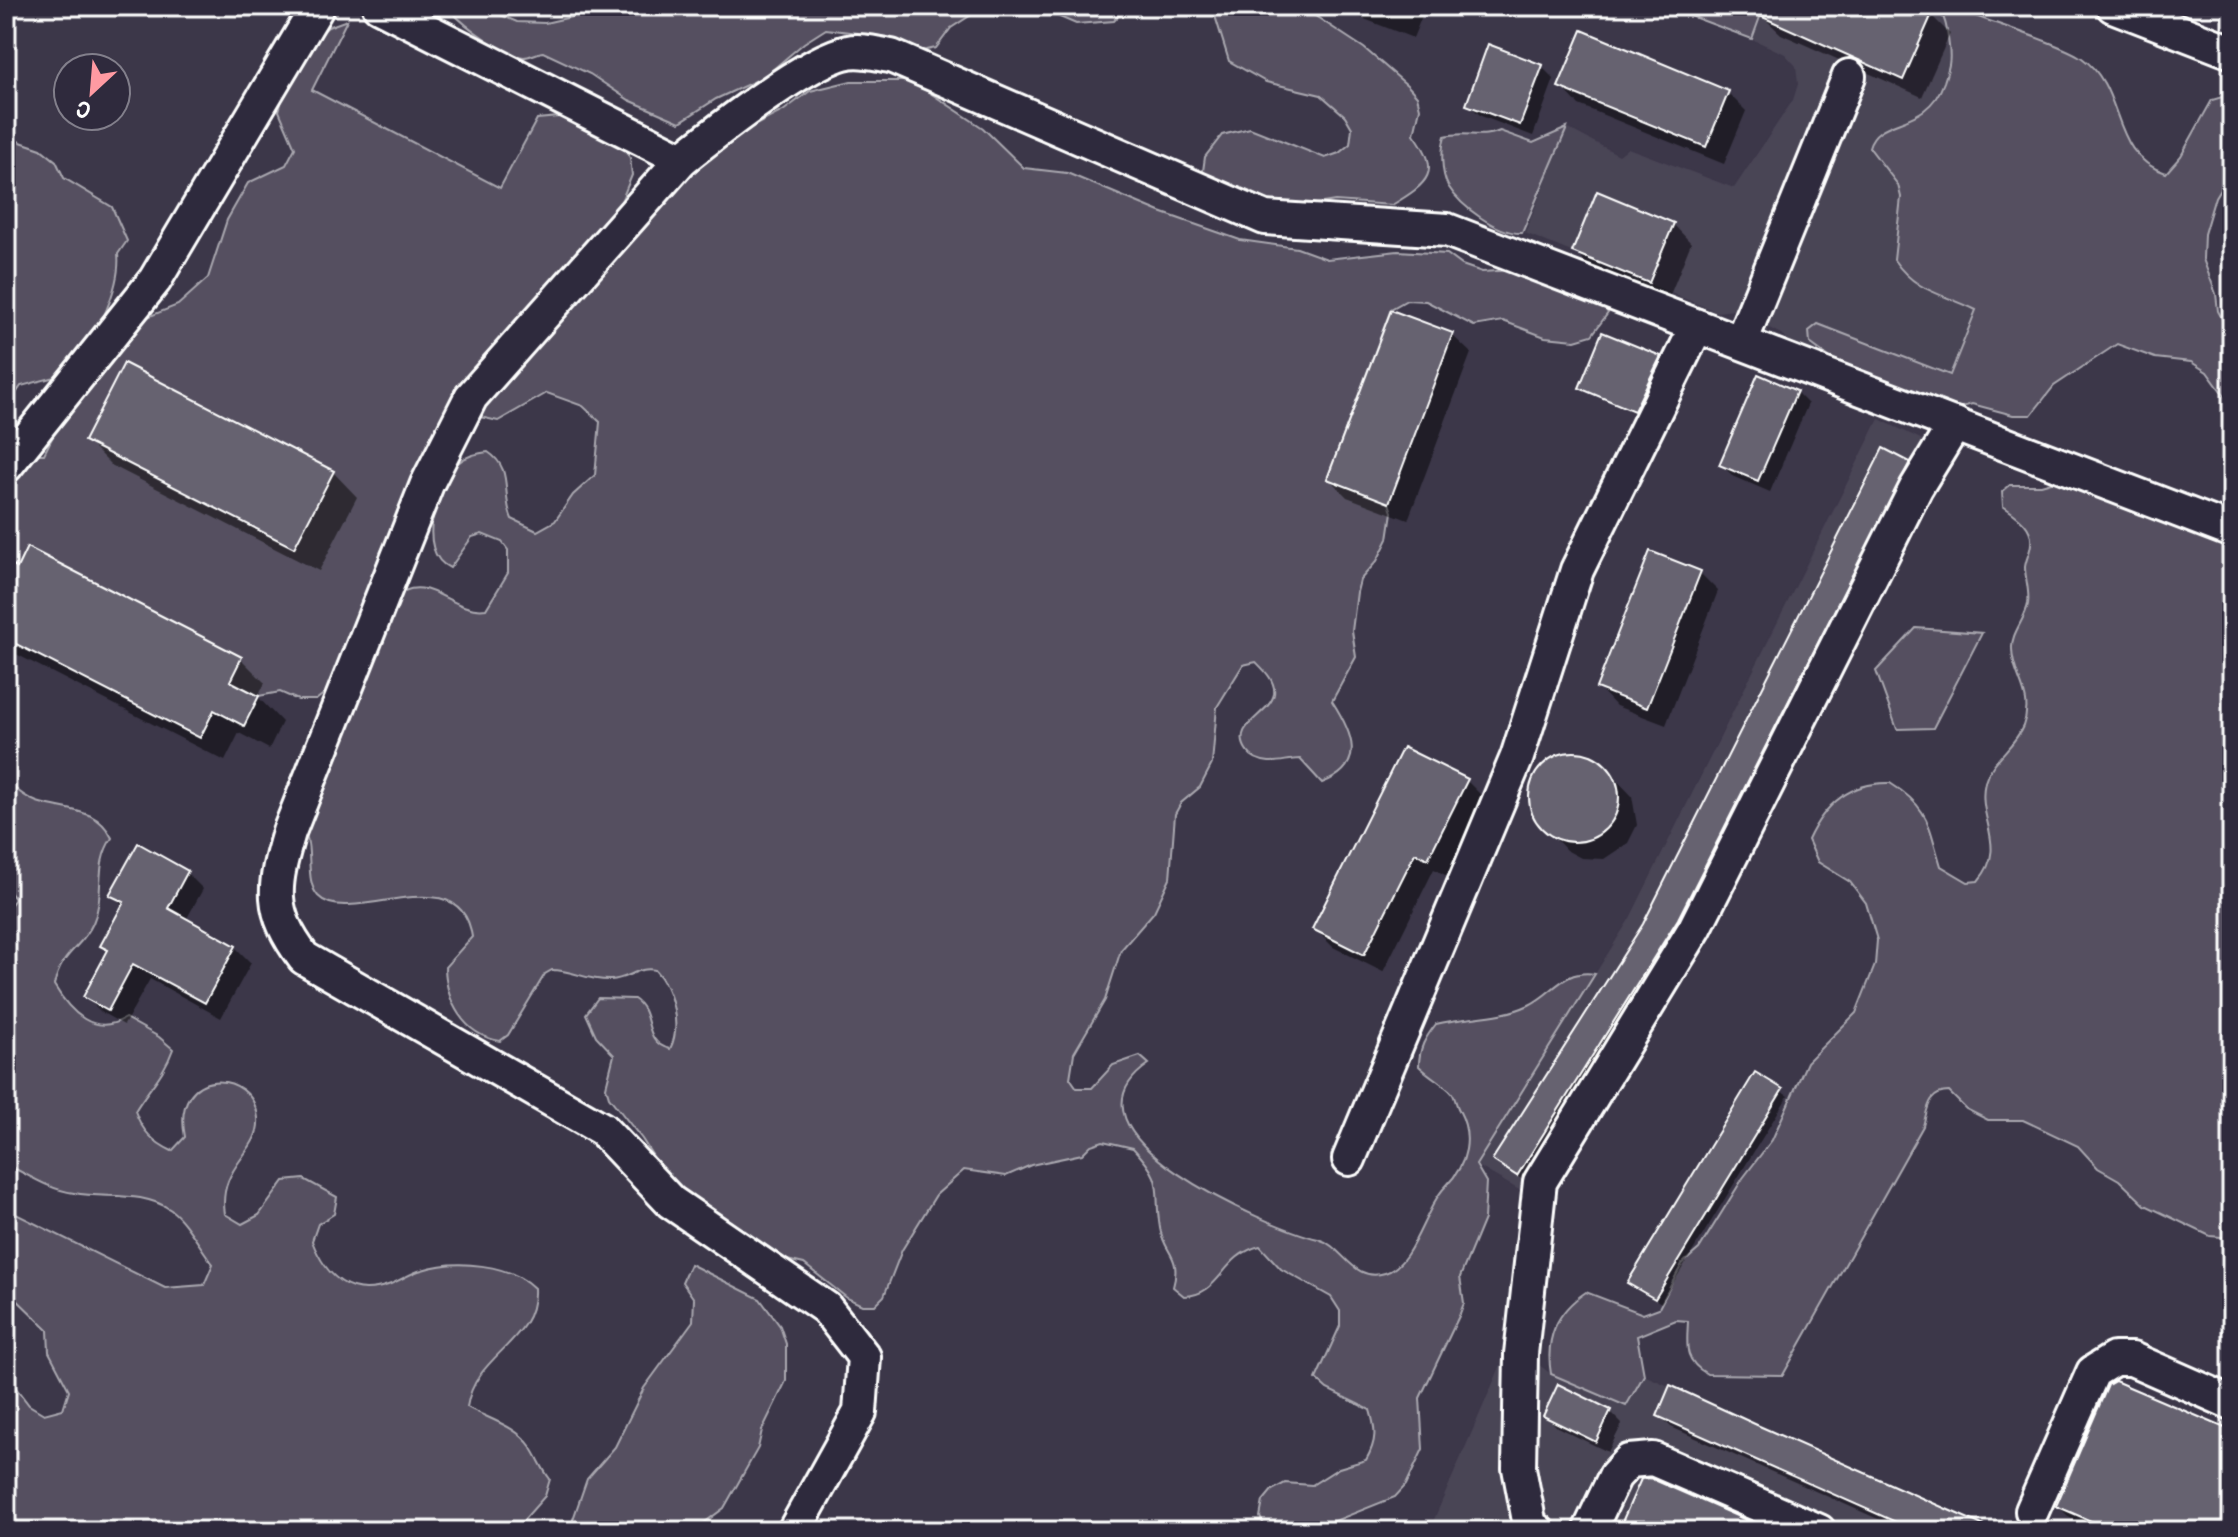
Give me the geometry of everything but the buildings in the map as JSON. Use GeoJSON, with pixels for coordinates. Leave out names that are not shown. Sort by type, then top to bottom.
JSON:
{"type":"FeatureCollection","features":[{"type":"Feature","properties":{"kind":"street"},"geometry":{"type":"LineString","coordinates":[[6,466],[155,280],[318,6]]}},
{"type":"Feature","properties":{"kind":"street"},"geometry":{"type":"LineString","coordinates":[[380,6],[682,159]]}},
{"type":"Feature","properties":{"kind":"street"},"geometry":{"type":"LineString","coordinates":[[2113,6],[2149,12],[2232,52]]}},
{"type":"Feature","properties":{"kind":"street"},"geometry":{"type":"LineString","coordinates":[[794,1531],[860,1412],[864,1357],[826,1308],[671,1202],[602,1129],[304,958],[283,930],[275,877],[289,832],[427,484],[471,397],[682,159],[822,60],[851,51],[891,56],[1265,218],[1447,230],[2232,531]]}},
{"type":"Feature","properties":{"kind":"street"},"geometry":{"type":"LineString","coordinates":[[1741,342],[1849,76]]}},
{"type":"Feature","properties":{"kind":"street"},"geometry":{"type":"LineString","coordinates":[[1349,1159],[1517,757],[1577,570],[1697,326]]}},
{"type":"Feature","properties":{"kind":"street"},"geometry":{"type":"LineString","coordinates":[[1538,1531],[1530,1526],[1519,1468],[1521,1354],[1540,1182],[1695,928],[1916,488],[1955,424]]}},
{"type":"Feature","properties":{"kind":"street"},"geometry":{"type":"LineString","coordinates":[[2032,1511],[2093,1372],[2114,1359],[2132,1359],[2232,1403]]}},
{"type":"Feature","properties":{"kind":"street"},"geometry":{"type":"LineString","coordinates":[[1589,1531],[1615,1476],[1629,1461],[1653,1459],[1819,1531]]}},
{"type":"Feature","properties":{"kind":"shaded area"},"geometry":{"type":"Polygon","coordinates":[[[453,6],[480,6],[517,22],[545,23],[571,17],[584,6],[985,6],[951,28],[936,48],[922,51],[881,36],[826,29],[764,77],[716,99],[680,122],[629,100],[590,74],[543,52],[524,57],[507,52],[466,25],[452,12],[453,6]]]}},
{"type":"Feature","properties":{"kind":"shaded area"},"geometry":{"type":"Polygon","coordinates":[[[1034,6],[1126,8],[1114,21],[1076,24],[1034,6]]]}},
{"type":"Feature","properties":{"kind":"shaded area"},"geometry":{"type":"Polygon","coordinates":[[[1212,6],[1300,6],[1364,48],[1417,96],[1420,108],[1414,134],[1428,158],[1429,167],[1423,183],[1392,205],[1335,201],[1280,210],[1211,183],[1203,171],[1205,157],[1222,135],[1250,128],[1325,158],[1339,153],[1350,144],[1352,128],[1345,116],[1321,95],[1266,82],[1229,61],[1212,6]]]}},
{"type":"Feature","properties":{"kind":"shaded area"},"geometry":{"type":"Polygon","coordinates":[[[1664,6],[1764,6],[1752,39],[1664,6]]]}},
{"type":"Feature","properties":{"kind":"shaded area"},"geometry":{"type":"Polygon","coordinates":[[[1764,6],[1950,6],[2082,58],[1953,410],[1794,347],[1783,335],[1734,310],[1717,312],[1525,233],[1567,128],[1619,155],[1628,148],[1734,188],[1793,100],[1798,84],[1796,66],[1785,54],[1752,39],[1764,6]]]}},
{"type":"Feature","properties":{"kind":"shaded area"},"geometry":{"type":"Polygon","coordinates":[[[1936,6],[1971,6],[1973,15],[2082,58],[2096,71],[2106,87],[2135,152],[2148,164],[2166,173],[2181,156],[2212,100],[2232,94],[2232,169],[2215,197],[2204,234],[2203,259],[2216,294],[2218,311],[2232,337],[2232,406],[2207,372],[2191,362],[2155,358],[2117,344],[2054,386],[2031,415],[2013,415],[1972,404],[1953,410],[1840,365],[1810,343],[1809,331],[1818,324],[1950,375],[1976,310],[1921,286],[1894,260],[1901,197],[1898,185],[1869,147],[1882,130],[1926,109],[1944,82],[1950,51],[1944,20],[1936,6]]]}},
{"type":"Feature","properties":{"kind":"shaded area"},"geometry":{"type":"Polygon","coordinates":[[[347,20],[312,90],[500,188],[537,119],[570,116],[621,142],[630,158],[632,175],[618,209],[412,488],[381,551],[331,688],[316,700],[298,700],[280,692],[259,696],[230,681],[27,548],[17,568],[6,562],[6,446],[23,454],[44,454],[62,418],[89,390],[109,352],[145,318],[178,305],[208,278],[227,220],[248,183],[286,165],[295,148],[279,111],[284,92],[314,39],[328,27],[347,20]]]}},
{"type":"Feature","properties":{"kind":"shaded area"},"geometry":{"type":"Polygon","coordinates":[[[851,81],[904,81],[918,85],[983,128],[1024,168],[1067,173],[1160,212],[1240,240],[1297,248],[1327,259],[1398,251],[1447,254],[1462,265],[1482,272],[1513,270],[1603,305],[1608,313],[1592,335],[1575,340],[1545,337],[1503,321],[1474,326],[1426,301],[1407,300],[1391,309],[1327,479],[1389,503],[1392,512],[1388,539],[1377,561],[1360,580],[1352,631],[1356,657],[1332,701],[1350,736],[1351,758],[1336,776],[1322,783],[1300,759],[1269,762],[1251,756],[1243,742],[1243,734],[1271,701],[1274,689],[1269,676],[1256,662],[1243,665],[1217,707],[1212,764],[1200,787],[1181,803],[1175,814],[1170,878],[1154,912],[1121,950],[1105,1000],[1074,1053],[1070,1078],[1077,1088],[1092,1088],[1113,1065],[1140,1056],[1149,1064],[1125,1091],[1125,1119],[1145,1147],[1177,1173],[1216,1197],[1327,1243],[1356,1268],[1374,1275],[1395,1268],[1404,1259],[1438,1196],[1459,1168],[1466,1150],[1466,1130],[1453,1095],[1419,1066],[1421,1048],[1436,1024],[1518,1010],[1538,1000],[1567,978],[1584,973],[1595,974],[1476,1165],[1486,1182],[1484,1219],[1460,1277],[1464,1303],[1420,1398],[1423,1449],[1406,1485],[1395,1497],[1332,1522],[1323,1531],[1267,1531],[1260,1517],[1263,1501],[1272,1490],[1285,1483],[1312,1485],[1339,1468],[1366,1460],[1372,1447],[1374,1430],[1370,1410],[1327,1389],[1316,1379],[1340,1326],[1340,1311],[1331,1297],[1281,1269],[1260,1246],[1237,1258],[1206,1289],[1184,1296],[1173,1287],[1174,1261],[1162,1237],[1155,1178],[1133,1148],[1103,1141],[1091,1145],[1082,1154],[1031,1165],[1006,1176],[964,1170],[936,1195],[902,1250],[884,1296],[875,1305],[862,1305],[847,1298],[804,1264],[774,1257],[715,1218],[665,1175],[609,1097],[606,1087],[614,1055],[596,1036],[586,1014],[598,998],[634,999],[644,1011],[655,1040],[670,1049],[675,1029],[673,1008],[666,987],[655,970],[644,970],[611,980],[552,970],[545,974],[508,1035],[500,1041],[476,1032],[467,1024],[449,992],[445,967],[472,937],[463,913],[448,901],[427,897],[354,905],[333,904],[318,896],[311,882],[304,831],[395,597],[418,588],[474,609],[486,609],[508,573],[508,550],[502,542],[482,534],[472,537],[450,568],[439,560],[433,548],[433,517],[450,473],[465,458],[488,452],[504,474],[512,519],[537,531],[555,521],[573,495],[595,475],[600,422],[583,406],[547,393],[498,421],[480,417],[483,407],[634,231],[719,144],[783,111],[810,91],[851,81]]]}},
{"type":"Feature","properties":{"kind":"shaded area"},"geometry":{"type":"Polygon","coordinates":[[[1567,128],[1522,233],[1502,229],[1481,218],[1448,186],[1442,161],[1445,136],[1500,131],[1533,143],[1567,128]]]}},
{"type":"Feature","properties":{"kind":"shaded area"},"geometry":{"type":"Polygon","coordinates":[[[6,137],[41,149],[56,161],[64,178],[112,207],[127,241],[118,254],[111,299],[74,372],[21,386],[6,408],[6,137]]]}},
{"type":"Feature","properties":{"kind":"shaded area"},"geometry":{"type":"Polygon","coordinates":[[[1879,419],[1954,455],[1925,496],[1701,955],[1550,1193],[1534,1361],[1551,1374],[1626,1406],[1644,1375],[1996,1531],[1429,1531],[1503,1360],[1521,1191],[1476,1165],[1630,918],[1879,419]]]}},
{"type":"Feature","properties":{"kind":"shaded area"},"geometry":{"type":"Polygon","coordinates":[[[2062,479],[2139,515],[2160,518],[2232,547],[2232,1238],[2210,1236],[2145,1205],[2119,1180],[2098,1168],[2078,1146],[2023,1120],[1988,1120],[1966,1109],[1949,1092],[1942,1093],[1930,1102],[1923,1126],[1783,1375],[1707,1374],[1690,1358],[1688,1321],[1676,1320],[1637,1336],[1644,1375],[1626,1406],[1551,1374],[1550,1349],[1555,1327],[1567,1308],[1586,1292],[1643,1314],[1659,1308],[1682,1264],[1699,1249],[1743,1178],[1772,1140],[1807,1062],[1856,1013],[1875,965],[1877,940],[1866,903],[1850,882],[1818,862],[1808,840],[1830,806],[1851,791],[1890,783],[1913,801],[1926,818],[1941,866],[1968,882],[1978,881],[1987,868],[1991,844],[1984,808],[1985,782],[1992,767],[2019,734],[2026,715],[2025,695],[2015,669],[2012,649],[2028,604],[2025,567],[2031,537],[2022,521],[2003,506],[2002,492],[2010,485],[2041,485],[2062,479]]]}},
{"type":"Feature","properties":{"kind":"shaded area"},"geometry":{"type":"Polygon","coordinates":[[[1916,628],[1982,633],[1933,728],[1897,729],[1876,671],[1916,628]]]}},
{"type":"Feature","properties":{"kind":"shaded area"},"geometry":{"type":"Polygon","coordinates":[[[6,781],[37,802],[90,815],[106,828],[112,838],[103,859],[99,901],[93,923],[62,964],[54,985],[67,1004],[84,1019],[103,1025],[125,1018],[159,1037],[173,1049],[135,1111],[145,1130],[159,1144],[172,1151],[185,1137],[184,1113],[190,1097],[200,1086],[214,1082],[229,1083],[243,1090],[253,1102],[258,1118],[257,1130],[227,1183],[225,1214],[242,1224],[259,1215],[284,1181],[304,1179],[337,1197],[334,1214],[318,1224],[312,1241],[331,1273],[350,1286],[374,1288],[422,1270],[466,1265],[497,1269],[524,1280],[534,1288],[532,1307],[526,1322],[481,1373],[467,1407],[502,1424],[525,1440],[550,1479],[545,1496],[514,1531],[6,1531],[6,1375],[29,1405],[44,1414],[63,1409],[69,1390],[49,1352],[48,1330],[6,1289],[6,1209],[165,1288],[204,1285],[213,1264],[182,1221],[160,1204],[136,1197],[86,1195],[56,1189],[6,1164],[6,911],[15,899],[6,886],[6,781]]]}},
{"type":"Feature","properties":{"kind":"shaded area"},"geometry":{"type":"Polygon","coordinates":[[[690,1264],[760,1299],[780,1326],[786,1344],[786,1381],[762,1430],[758,1448],[724,1508],[693,1531],[569,1531],[587,1479],[615,1447],[644,1388],[693,1321],[694,1299],[682,1282],[690,1264]]]}}]}
